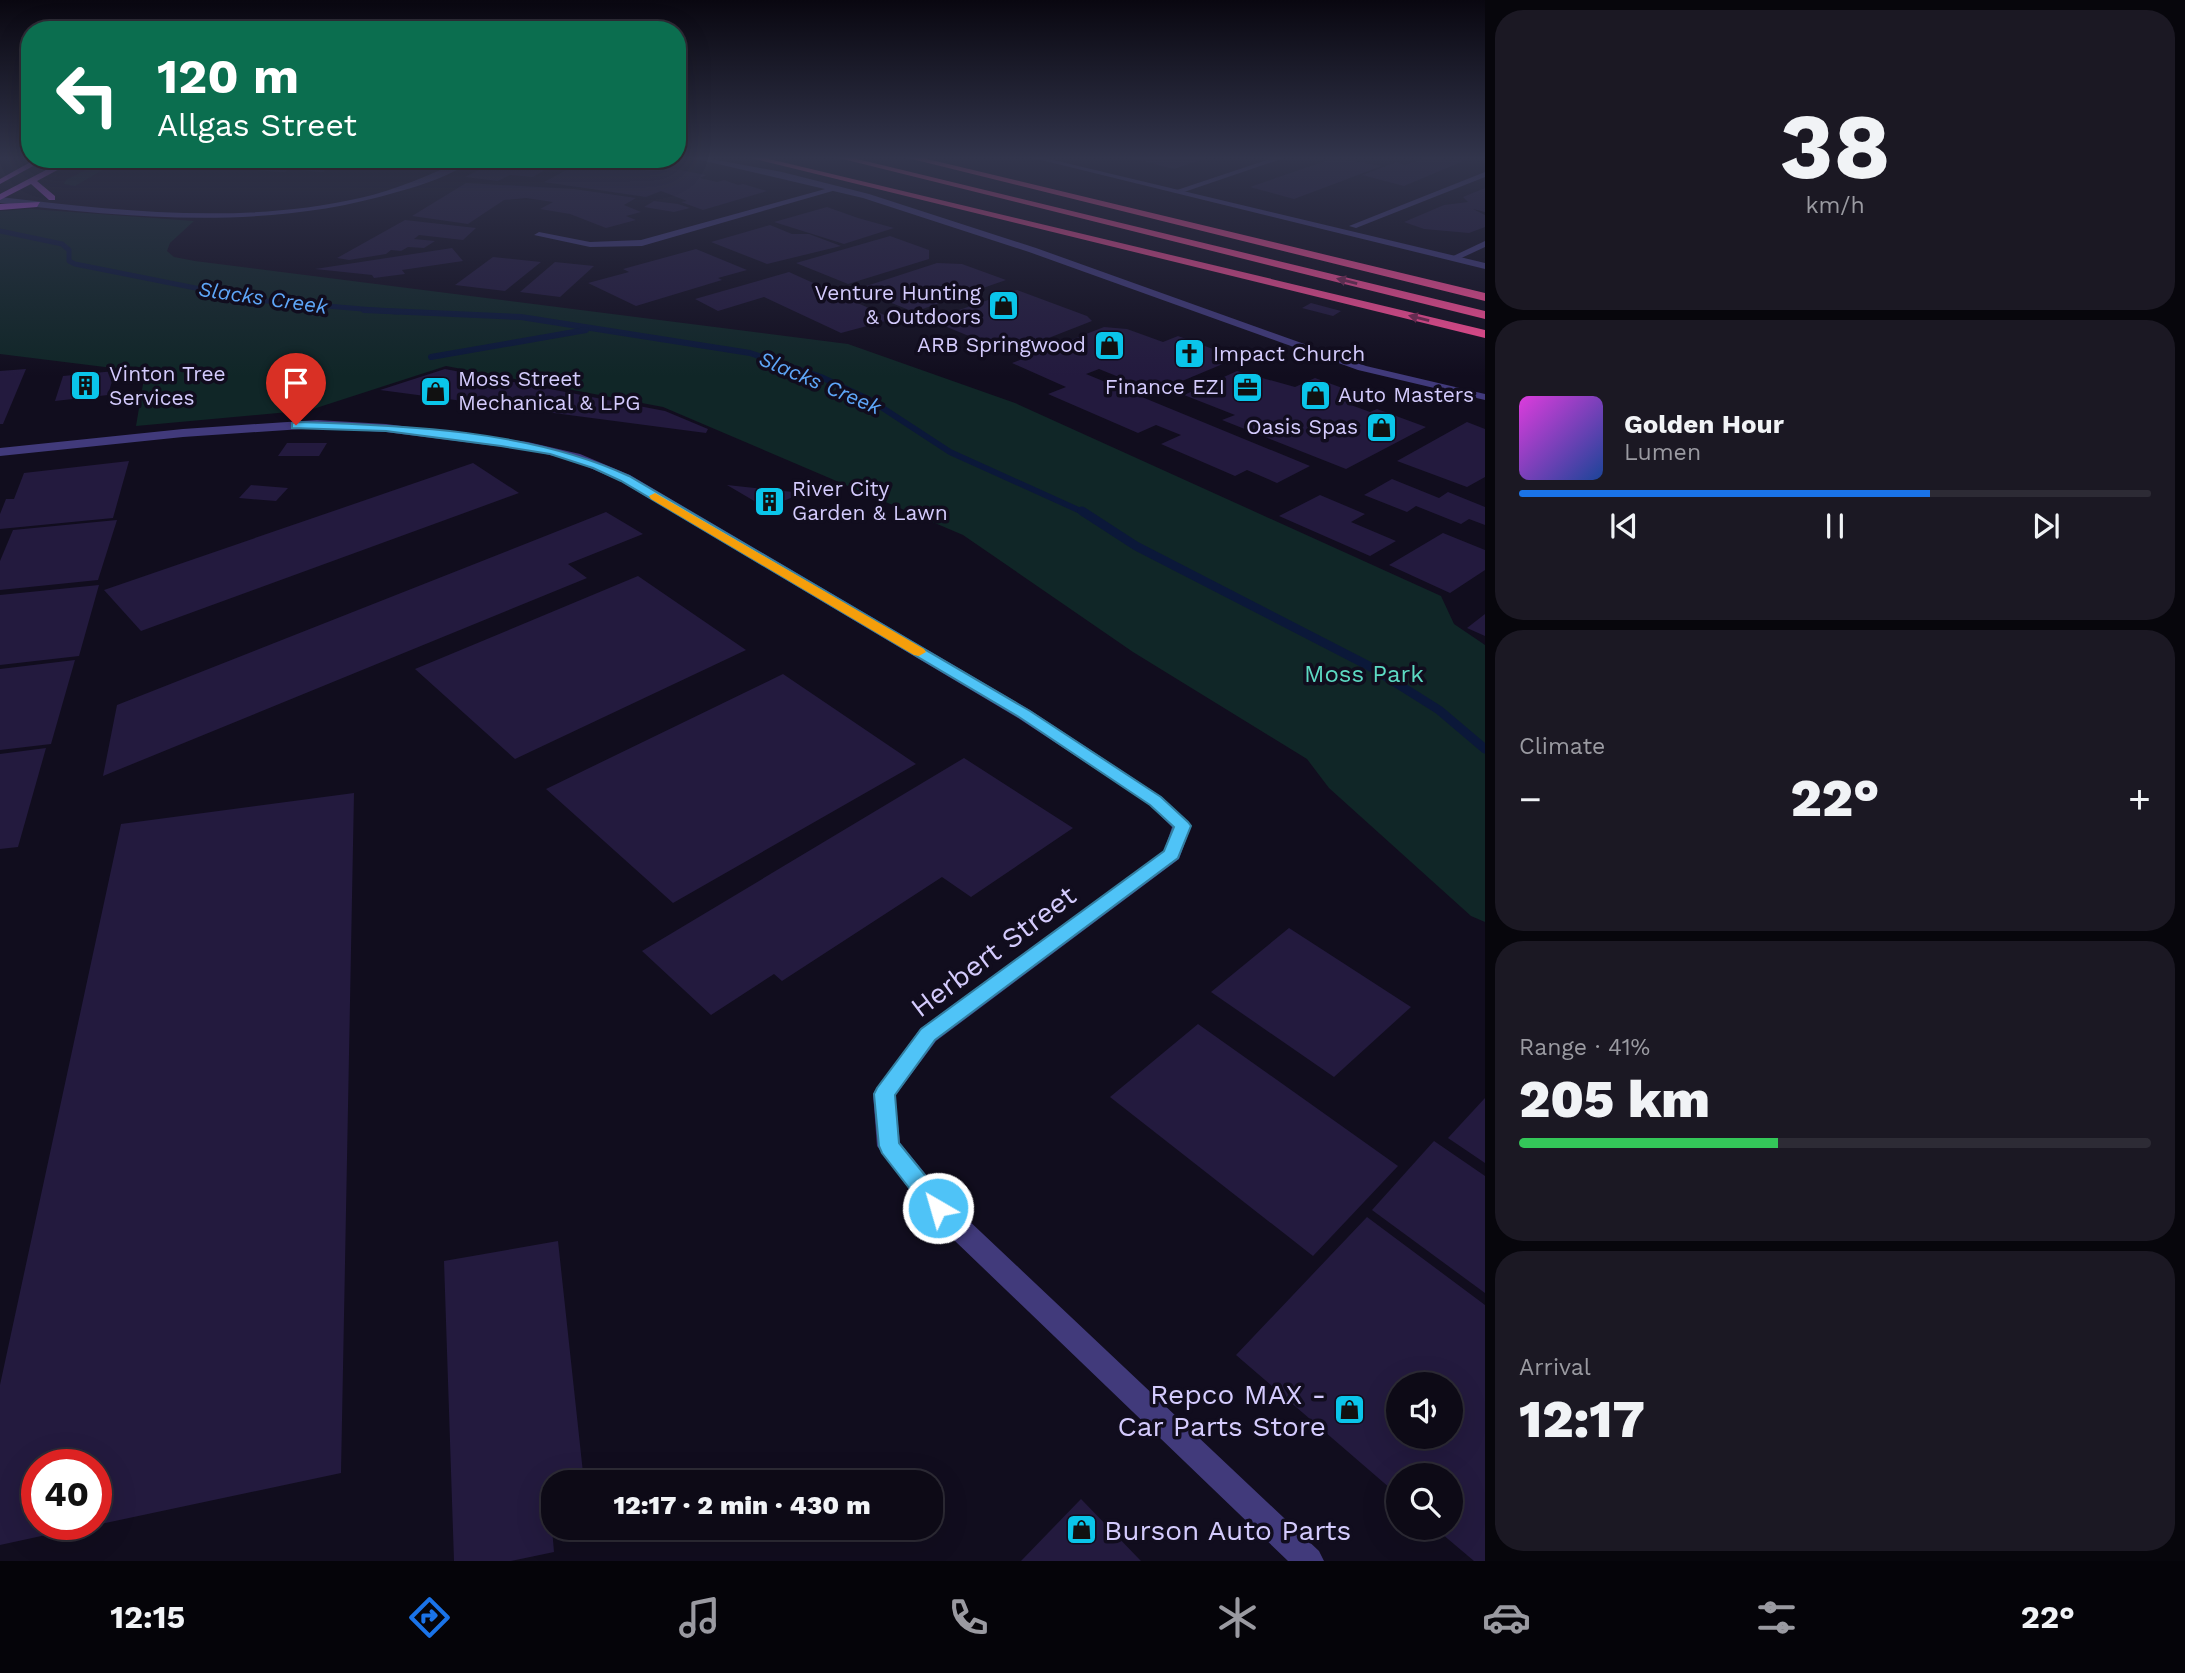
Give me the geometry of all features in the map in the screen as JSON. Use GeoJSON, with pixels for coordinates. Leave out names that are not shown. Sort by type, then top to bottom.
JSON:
{"type":"FeatureCollection","features":[{"type":"Feature","properties":{"kind":"highway"},"geometry":{"type":"LineString","coordinates":[[1057,231],[1485,334]]}},
{"type":"Feature","properties":{"kind":"highway"},"geometry":{"type":"LineString","coordinates":[[1141,231],[1485,315]]}},
{"type":"Feature","properties":{"kind":"highway"},"geometry":{"type":"LineString","coordinates":[[1213,231],[1485,297]]}},
{"type":"Feature","properties":{"kind":"highway"},"geometry":{"type":"LineString","coordinates":[[1282,235],[1485,289]]}},
{"type":"Feature","properties":{"kind":"street"},"geometry":{"type":"LineString","coordinates":[[539,235],[576,244],[621,246],[678,231]]}},
{"type":"Feature","properties":{"kind":"street"},"geometry":{"type":"LineString","coordinates":[[971,231],[1351,364],[1417,383],[1485,397]]}},
{"type":"Feature","properties":{"kind":"street"},"geometry":{"type":"LineString","coordinates":[[1358,231],[1459,256],[1485,259]]}},
{"type":"Feature","properties":{"kind":"street"},"geometry":{"type":"LineString","coordinates":[[1370,231],[1485,266]]}},
{"type":"Feature","properties":{"kind":"street"},"geometry":{"type":"LineString","coordinates":[[1459,256],[1485,244]]}},
{"type":"Feature","properties":{"kind":"street","name":"Herbert Street"},"geometry":{"type":"LineString","coordinates":[[0,452],[195,432],[317,424],[394,429],[528,446],[576,457],[625,478],[1024,714],[1156,801],[1182,826],[1172,854],[928,1035],[884,1094],[889,1146],[938,1208],[1309,1561]]}},
{"type":"Feature","properties":{"kind":"green space","name":"Moss Park"},"geometry":{"type":"Polygon","coordinates":[[[0,231],[183,231],[170,243],[167,251],[174,257],[848,344],[1015,403],[1441,596],[1454,624],[1485,645],[1485,922],[1471,916],[1329,788],[1307,759],[1133,652],[963,535],[663,407],[446,366],[310,410],[136,426],[145,372],[0,354],[0,231]]]}},
{"type":"Feature","properties":{"kind":"building"},"geometry":{"type":"Polygon","coordinates":[[[386,231],[473,231],[463,240],[419,235],[414,239],[435,241],[424,248],[408,247],[401,251],[391,250],[386,254],[349,260],[337,258],[386,231]]]}},
{"type":"Feature","properties":{"kind":"building"},"geometry":{"type":"Polygon","coordinates":[[[750,231],[784,231],[792,234],[809,234],[841,246],[767,264],[711,242],[750,231]]]}},
{"type":"Feature","properties":{"kind":"building"},"geometry":{"type":"Polygon","coordinates":[[[802,231],[885,231],[844,244],[802,231]]]}},
{"type":"Feature","properties":{"kind":"building"},"geometry":{"type":"Polygon","coordinates":[[[1445,231],[1475,231],[1469,233],[1445,231]]]}},
{"type":"Feature","properties":{"kind":"building"},"geometry":{"type":"Polygon","coordinates":[[[890,236],[929,250],[929,259],[848,284],[796,263],[890,236]]]}},
{"type":"Feature","properties":{"kind":"building"},"geometry":{"type":"Polygon","coordinates":[[[452,248],[463,261],[402,270],[405,274],[374,278],[372,275],[315,269],[452,248]]]}},
{"type":"Feature","properties":{"kind":"building"},"geometry":{"type":"Polygon","coordinates":[[[696,249],[747,270],[636,306],[588,283],[629,272],[623,269],[696,249]]]}},
{"type":"Feature","properties":{"kind":"building"},"geometry":{"type":"Polygon","coordinates":[[[493,257],[541,262],[505,291],[455,285],[493,257]]]}},
{"type":"Feature","properties":{"kind":"building"},"geometry":{"type":"Polygon","coordinates":[[[555,262],[594,266],[560,297],[520,292],[555,262]]]}},
{"type":"Feature","properties":{"kind":"building"},"geometry":{"type":"Polygon","coordinates":[[[937,263],[962,264],[1006,280],[914,312],[857,289],[937,263]]]}},
{"type":"Feature","properties":{"kind":"building"},"geometry":{"type":"Polygon","coordinates":[[[789,272],[893,319],[841,333],[764,297],[718,311],[695,299],[789,272]]]}},
{"type":"Feature","properties":{"kind":"building"},"geometry":{"type":"Polygon","coordinates":[[[1017,290],[1087,316],[1092,321],[1010,353],[930,320],[1017,290]]]}},
{"type":"Feature","properties":{"kind":"building"},"geometry":{"type":"Polygon","coordinates":[[[1311,303],[1341,311],[1333,316],[1302,308],[1311,303]]]}},
{"type":"Feature","properties":{"kind":"building"},"geometry":{"type":"Polygon","coordinates":[[[1104,327],[1127,329],[1163,342],[1178,336],[1237,358],[1156,392],[1099,369],[1086,374],[1310,466],[1277,483],[1247,470],[1235,476],[1161,444],[1181,435],[1156,425],[1138,433],[1048,394],[1066,387],[1012,363],[1104,327]]]}},
{"type":"Feature","properties":{"kind":"building"},"geometry":{"type":"Polygon","coordinates":[[[26,369],[3,424],[0,424],[0,371],[26,369]]]}},
{"type":"Feature","properties":{"kind":"building"},"geometry":{"type":"Polygon","coordinates":[[[445,369],[665,411],[708,429],[706,433],[380,390],[445,369]]]}},
{"type":"Feature","properties":{"kind":"building","name":"Vinton Tree Services"},"geometry":{"type":"Polygon","coordinates":[[[115,371],[108,395],[55,401],[63,376],[115,371]]]}},
{"type":"Feature","properties":{"kind":"building"},"geometry":{"type":"Polygon","coordinates":[[[1237,371],[1295,387],[1315,378],[1356,393],[1346,398],[1358,402],[1351,405],[1370,412],[1377,409],[1426,427],[1346,469],[1222,420],[1235,415],[1184,395],[1237,371]]]}},
{"type":"Feature","properties":{"kind":"building"},"geometry":{"type":"Polygon","coordinates":[[[1467,422],[1485,429],[1485,477],[1467,487],[1397,461],[1467,422]]]}},
{"type":"Feature","properties":{"kind":"building"},"geometry":{"type":"Polygon","coordinates":[[[287,443],[327,443],[319,456],[278,456],[287,443]]]}},
{"type":"Feature","properties":{"kind":"building"},"geometry":{"type":"Polygon","coordinates":[[[129,461],[113,518],[0,529],[0,514],[6,499],[14,499],[24,473],[129,461]]]}},
{"type":"Feature","properties":{"kind":"building"},"geometry":{"type":"Polygon","coordinates":[[[473,463],[519,493],[141,631],[104,590],[473,463]]]}},
{"type":"Feature","properties":{"kind":"building"},"geometry":{"type":"Polygon","coordinates":[[[1392,479],[1439,498],[1448,492],[1485,507],[1485,525],[1469,519],[1461,524],[1416,506],[1407,512],[1364,495],[1392,479]]]}},
{"type":"Feature","properties":{"kind":"building"},"geometry":{"type":"Polygon","coordinates":[[[251,485],[288,488],[276,501],[239,498],[251,485]]]}},
{"type":"Feature","properties":{"kind":"building","name":"River City Garden & Lawn"},"geometry":{"type":"Polygon","coordinates":[[[727,485],[803,493],[766,508],[727,485]]]}},
{"type":"Feature","properties":{"kind":"building"},"geometry":{"type":"Polygon","coordinates":[[[1320,495],[1365,514],[1351,522],[1396,541],[1370,556],[1279,516],[1320,495]]]}},
{"type":"Feature","properties":{"kind":"building"},"geometry":{"type":"Polygon","coordinates":[[[606,512],[643,534],[568,564],[587,578],[103,776],[117,705],[606,512]]]}},
{"type":"Feature","properties":{"kind":"building"},"geometry":{"type":"Polygon","coordinates":[[[117,520],[98,580],[0,590],[0,561],[13,530],[117,520]]]}},
{"type":"Feature","properties":{"kind":"building"},"geometry":{"type":"Polygon","coordinates":[[[1443,533],[1485,550],[1485,570],[1450,593],[1389,565],[1443,533]]]}},
{"type":"Feature","properties":{"kind":"building"},"geometry":{"type":"Polygon","coordinates":[[[638,576],[746,650],[515,759],[415,669],[638,576]]]}},
{"type":"Feature","properties":{"kind":"building"},"geometry":{"type":"Polygon","coordinates":[[[99,585],[79,656],[0,665],[0,595],[99,585]]]}},
{"type":"Feature","properties":{"kind":"building"},"geometry":{"type":"Polygon","coordinates":[[[1485,614],[1485,636],[1467,628],[1485,614]]]}},
{"type":"Feature","properties":{"kind":"building"},"geometry":{"type":"Polygon","coordinates":[[[75,660],[51,744],[0,750],[0,669],[75,660]]]}},
{"type":"Feature","properties":{"kind":"building"},"geometry":{"type":"Polygon","coordinates":[[[783,674],[916,764],[673,903],[546,789],[783,674]]]}},
{"type":"Feature","properties":{"kind":"building"},"geometry":{"type":"Polygon","coordinates":[[[46,748],[18,847],[0,849],[0,754],[46,748]]]}},
{"type":"Feature","properties":{"kind":"building"},"geometry":{"type":"Polygon","coordinates":[[[964,758],[1073,828],[971,897],[942,877],[782,981],[774,974],[711,1015],[642,951],[964,758]]]}},
{"type":"Feature","properties":{"kind":"building"},"geometry":{"type":"Polygon","coordinates":[[[354,793],[341,1473],[112,1522],[112,1449],[21,1449],[23,1540],[0,1545],[0,1385],[121,824],[354,793]]]}},
{"type":"Feature","properties":{"kind":"building"},"geometry":{"type":"Polygon","coordinates":[[[1289,928],[1411,1007],[1334,1077],[1211,992],[1289,928]]]}},
{"type":"Feature","properties":{"kind":"building"},"geometry":{"type":"Polygon","coordinates":[[[1198,1024],[1398,1166],[1313,1256],[1110,1097],[1198,1024]]]}},
{"type":"Feature","properties":{"kind":"building"},"geometry":{"type":"Polygon","coordinates":[[[1485,1098],[1485,1163],[1448,1138],[1485,1098]]]}},
{"type":"Feature","properties":{"kind":"building"},"geometry":{"type":"Polygon","coordinates":[[[1434,1141],[1485,1176],[1485,1293],[1372,1210],[1434,1141]]]}},
{"type":"Feature","properties":{"kind":"building","name":"Repco MAX - Car Parts Store"},"geometry":{"type":"Polygon","coordinates":[[[1367,1217],[1485,1305],[1485,1561],[1474,1561],[1449,1540],[1463,1540],[1463,1463],[1386,1463],[1386,1485],[1236,1355],[1367,1217]]]}},
{"type":"Feature","properties":{"kind":"building"},"geometry":{"type":"Polygon","coordinates":[[[558,1241],[583,1470],[541,1470],[541,1540],[553,1540],[554,1552],[511,1561],[454,1561],[444,1261],[558,1241]]]}},
{"type":"Feature","properties":{"kind":"building","name":"Burson Auto Parts"},"geometry":{"type":"Polygon","coordinates":[[[1081,1499],[1141,1561],[1021,1561],[1081,1499]]]}},
{"type":"Feature","properties":{"kind":"waterway","name":"Slacks Creek"},"geometry":{"type":"LineString","coordinates":[[0,231],[62,244],[69,250],[69,261],[75,264],[256,300],[386,311]]}},
{"type":"Feature","properties":{"kind":"waterway","name":"Slacks Creek"},"geometry":{"type":"LineString","coordinates":[[364,310],[386,311]]}},
{"type":"Feature","properties":{"kind":"waterway","name":"Slacks Creek"},"geometry":{"type":"LineString","coordinates":[[386,311],[521,317],[750,353],[821,377],[872,401],[950,452],[1085,513]]}},
{"type":"Feature","properties":{"kind":"waterway","name":"Slacks Creek"},"geometry":{"type":"LineString","coordinates":[[386,311],[398,312]]}},
{"type":"Feature","properties":{"kind":"waterway"},"geometry":{"type":"LineString","coordinates":[[431,357],[586,330]]}},
{"type":"Feature","properties":{"kind":"waterway","name":"Slacks Creek"},"geometry":{"type":"LineString","coordinates":[[1082,511],[1136,546],[1369,666],[1439,710],[1485,749]]}},
{"type":"Feature","properties":{"kind":"slow traffic"},"geometry":{"type":"LineString","coordinates":[[655,496],[919,652]]}},
{"type":"Feature","properties":{"kind":"place","name":"Venture Hunting & Outdoors"},"geometry":{"type":"Point","coordinates":[1004,305]}},
{"type":"Feature","properties":{"kind":"place","name":"ARB Springwood"},"geometry":{"type":"Point","coordinates":[1109,345]}},
{"type":"Feature","properties":{"kind":"place","name":"Impact Church"},"geometry":{"type":"Point","coordinates":[1190,354]}},
{"type":"Feature","properties":{"kind":"place","name":"Vinton Tree Services"},"geometry":{"type":"Point","coordinates":[86,386]}},
{"type":"Feature","properties":{"kind":"place","name":"Finance EZI"},"geometry":{"type":"Point","coordinates":[1248,387]}},
{"type":"Feature","properties":{"kind":"place","name":"Moss Street Mechanical & LPG"},"geometry":{"type":"Point","coordinates":[435,391]}},
{"type":"Feature","properties":{"kind":"place","name":"Auto Masters"},"geometry":{"type":"Point","coordinates":[1315,395]}},
{"type":"Feature","properties":{"kind":"place","name":"Oasis Spas"},"geometry":{"type":"Point","coordinates":[1381,427]}},
{"type":"Feature","properties":{"kind":"place","name":"River City Garden & Lawn"},"geometry":{"type":"Point","coordinates":[769,501]}},
{"type":"Feature","properties":{"kind":"place","name":"Repco MAX - Car Parts Store"},"geometry":{"type":"Point","coordinates":[1349,1410]}},
{"type":"Feature","properties":{"kind":"place","name":"Burson Auto Parts"},"geometry":{"type":"Point","coordinates":[1081,1530]}},
{"type":"Feature","properties":{"kind":"route"},"geometry":{"type":"LineString","coordinates":[[296,425],[386,428],[528,446],[576,457],[625,478],[1024,714],[1156,801],[1182,826],[1172,854],[928,1035],[884,1094],[889,1146],[938,1208]]}}]}
